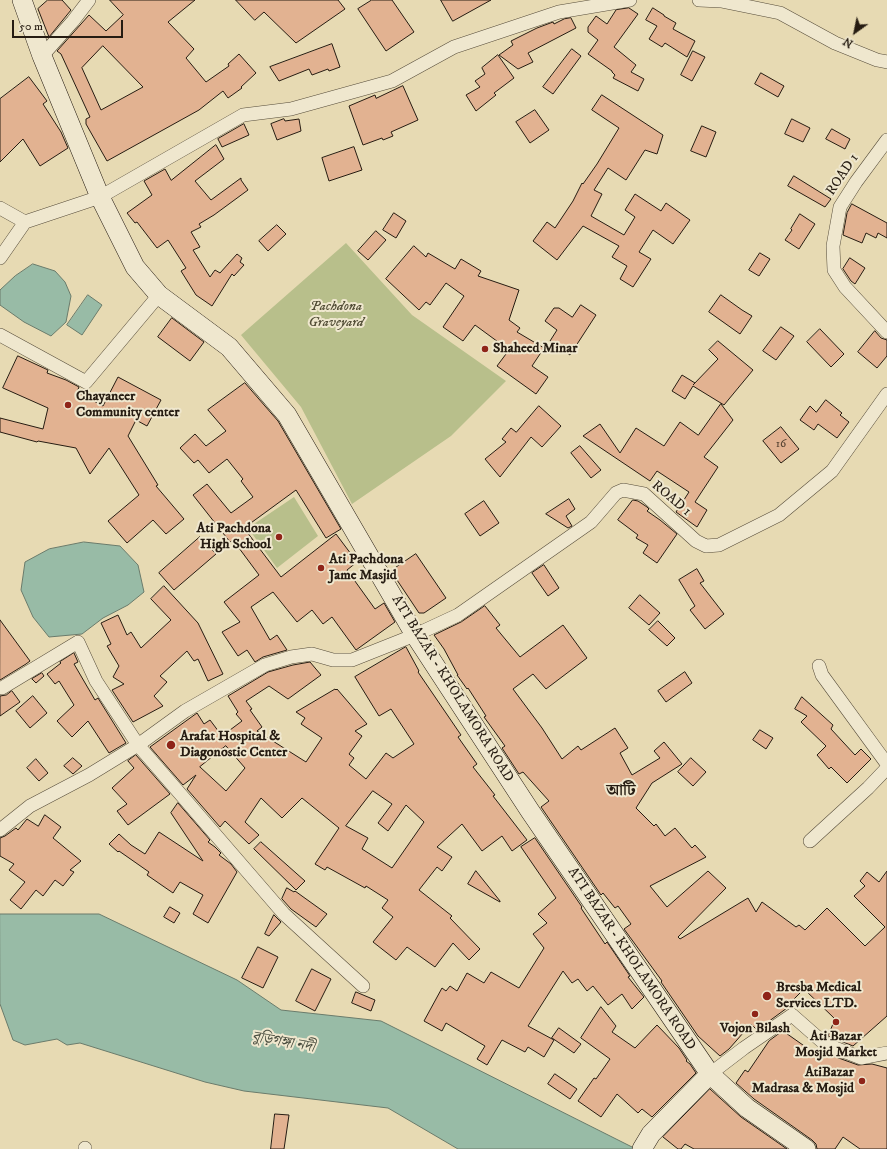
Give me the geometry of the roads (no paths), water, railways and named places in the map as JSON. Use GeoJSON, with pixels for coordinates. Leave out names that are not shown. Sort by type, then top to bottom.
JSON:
{"type":"FeatureCollection","features":[{"type":"Feature","properties":{"kind":"main road","name":"ATI BAZAR - KHOLAMORA ROAD"},"geometry":{"type":"LineString","coordinates":[[22,0],[42,56],[100,197],[135,267],[159,295],[229,347],[287,415],[416,635],[530,811],[710,1074],[747,1108],[806,1149]]}},
{"type":"Feature","properties":{"kind":"main road"},"geometry":{"type":"LineString","coordinates":[[647,1141],[710,1074]]}},
{"type":"Feature","properties":{"kind":"street"},"geometry":{"type":"LineString","coordinates":[[42,56],[73,21],[89,0]]}},
{"type":"Feature","properties":{"kind":"street"},"geometry":{"type":"LineString","coordinates":[[0,258],[25,222],[100,197],[243,115],[291,109],[392,81],[454,47],[559,12],[630,0]]}},
{"type":"Feature","properties":{"kind":"street"},"geometry":{"type":"LineString","coordinates":[[699,0],[721,1],[780,13],[835,43],[877,60],[887,62]]}},
{"type":"Feature","properties":{"kind":"street","name":"ROAD 1"},"geometry":{"type":"LineString","coordinates":[[887,140],[856,182],[840,207],[833,246],[834,270],[845,287],[887,332]]}},
{"type":"Feature","properties":{"kind":"street"},"geometry":{"type":"LineString","coordinates":[[0,208],[25,222]]}},
{"type":"Feature","properties":{"kind":"street"},"geometry":{"type":"LineString","coordinates":[[0,335],[86,382],[159,295]]}},
{"type":"Feature","properties":{"kind":"street","name":"ROAD 1"},"geometry":{"type":"LineString","coordinates":[[0,830],[30,806],[89,775],[138,746],[185,711],[265,665],[291,657],[312,654],[333,660],[352,660],[416,635],[458,615],[591,522],[616,493],[624,490],[644,494],[696,541],[706,546],[719,545],[779,515],[832,471],[887,394]]}},
{"type":"Feature","properties":{"kind":"street"},"geometry":{"type":"LineString","coordinates":[[2,688],[78,642],[96,681],[138,746],[284,914],[363,986]]}},
{"type":"Feature","properties":{"kind":"street"},"geometry":{"type":"LineString","coordinates":[[818,666],[822,674],[887,764]]}},
{"type":"Feature","properties":{"kind":"street"},"geometry":{"type":"LineString","coordinates":[[810,841],[868,788],[887,768]]}},
{"type":"Feature","properties":{"kind":"street"},"geometry":{"type":"LineString","coordinates":[[710,1074],[744,1048],[792,1015],[825,1044],[861,1058],[887,1064]]}},
{"type":"Feature","properties":{"kind":"street"},"geometry":{"type":"LineString","coordinates":[[861,1058],[887,1053]]}},
{"type":"Feature","properties":{"kind":"water"},"geometry":{"type":"Polygon","coordinates":[[[33,264],[55,271],[65,282],[71,296],[66,322],[51,336],[24,322],[0,305],[0,290],[15,276],[33,264]]]}},
{"type":"Feature","properties":{"kind":"water"},"geometry":{"type":"Polygon","coordinates":[[[88,295],[102,305],[82,335],[67,325],[88,295]]]}},
{"type":"Feature","properties":{"kind":"water"},"geometry":{"type":"Polygon","coordinates":[[[84,542],[120,546],[138,565],[144,592],[128,605],[103,618],[82,634],[49,637],[33,617],[21,590],[25,562],[49,549],[84,542]]]}},
{"type":"Feature","properties":{"kind":"water","name":"বুড়িগঙ্গা নদী"},"geometry":{"type":"Polygon","coordinates":[[[0,914],[99,914],[237,980],[281,1010],[381,1021],[636,1149],[458,1149],[388,1108],[244,1091],[205,1082],[80,1043],[67,1045],[57,1039],[25,1045],[13,1040],[0,1004],[0,914]]]}},
{"type":"Feature","properties":{"kind":"place","name":"Shaheed Minar"},"geometry":{"type":"Point","coordinates":[485,349]}},
{"type":"Feature","properties":{"kind":"place","name":"Chayaneer Community center"},"geometry":{"type":"Point","coordinates":[68,405]}},
{"type":"Feature","properties":{"kind":"place","name":"Ati Pachdona High School"},"geometry":{"type":"Point","coordinates":[279,537]}},
{"type":"Feature","properties":{"kind":"place","name":"Ati Pachdona Jame Masjid"},"geometry":{"type":"Point","coordinates":[321,568]}},
{"type":"Feature","properties":{"kind":"place","name":"Arafat Hospital & Diagonostic Center"},"geometry":{"type":"Point","coordinates":[171,745]}},
{"type":"Feature","properties":{"kind":"place","name":"Bresba Medical Services LTD."},"geometry":{"type":"Point","coordinates":[767,996]}},
{"type":"Feature","properties":{"kind":"place","name":"Vojon Bilash"},"geometry":{"type":"Point","coordinates":[755,1014]}},
{"type":"Feature","properties":{"kind":"place","name":"Ati Bazar Mosjid Market"},"geometry":{"type":"Point","coordinates":[836,1022]}},
{"type":"Feature","properties":{"kind":"place","name":"AtiBazar Madrasa & Mosjid"},"geometry":{"type":"Point","coordinates":[862,1081]}},
{"type":"Feature","properties":{"kind":"district","name":"আটি"},"geometry":{"type":"Point","coordinates":[621,792]}},
{"type":"Feature","properties":{"kind":"park label","name":"Pachdona Graveyard"},"geometry":{"type":"Point","coordinates":[336,316]}}]}
